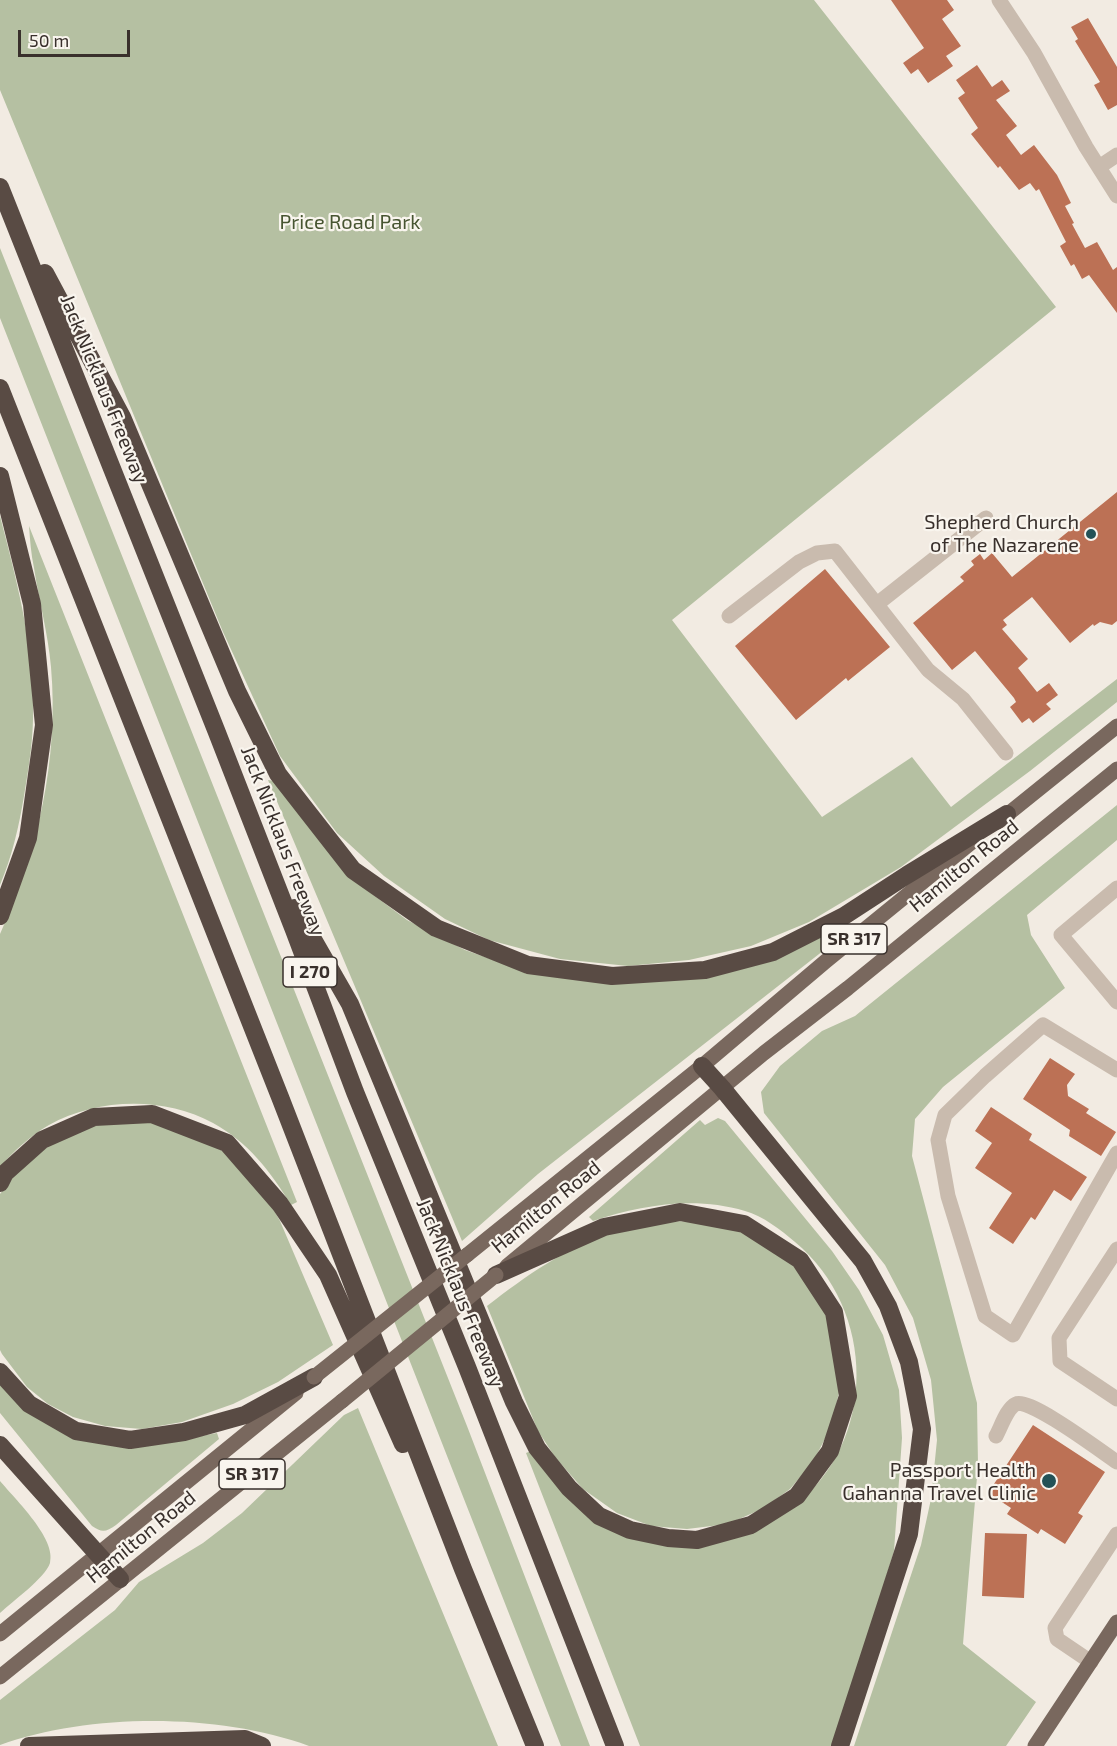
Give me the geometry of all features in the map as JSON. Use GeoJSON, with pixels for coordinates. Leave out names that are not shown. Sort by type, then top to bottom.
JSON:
{"type":"FeatureCollection","features":[{"type":"Feature","properties":{"kind":"highway"},"geometry":{"type":"LineString","coordinates":[[2,192],[122,417],[237,691],[278,774],[353,870],[436,928],[528,965],[612,976],[705,970],[772,952],[844,916],[1007,814]]}},
{"type":"Feature","properties":{"kind":"highway","name":"Jack Nicklaus Freeway"},"geometry":{"type":"LineString","coordinates":[[2,192],[263,851],[355,1092],[615,1746]]}},
{"type":"Feature","properties":{"kind":"highway"},"geometry":{"type":"LineString","coordinates":[[0,388],[293,1130],[463,1569],[535,1746]]}},
{"type":"Feature","properties":{"kind":"highway"},"geometry":{"type":"LineString","coordinates":[[0,476],[32,604],[44,725],[28,838],[0,916]]}},
{"type":"Feature","properties":{"kind":"highway"},"geometry":{"type":"LineString","coordinates":[[263,851],[350,1004],[514,1402],[537,1448],[569,1488],[599,1516],[630,1530],[668,1538],[697,1540],[751,1525],[797,1496],[830,1451],[848,1396],[834,1312],[800,1260],[744,1224],[680,1212],[625,1222],[604,1227],[496,1275]]}},
{"type":"Feature","properties":{"kind":"highway"},"geometry":{"type":"LineString","coordinates":[[702,1066],[862,1261],[888,1306],[909,1362],[922,1429],[909,1534],[840,1746]]}},
{"type":"Feature","properties":{"kind":"highway"},"geometry":{"type":"LineString","coordinates":[[0,1183],[5,1173],[42,1140],[94,1117],[152,1114],[227,1143],[280,1204],[328,1275],[519,1707]]}},
{"type":"Feature","properties":{"kind":"highway"},"geometry":{"type":"LineString","coordinates":[[0,1372],[29,1404],[76,1431],[130,1440],[184,1432],[245,1415],[315,1377]]}},
{"type":"Feature","properties":{"kind":"highway"},"geometry":{"type":"LineString","coordinates":[[0,1445],[120,1579]]}},
{"type":"Feature","properties":{"kind":"highway"},"geometry":{"type":"LineString","coordinates":[[29,1746],[245,1739],[262,1746]]}},
{"type":"Feature","properties":{"kind":"main road","name":"Hamilton Road"},"geometry":{"type":"LineString","coordinates":[[0,1634],[702,1066],[835,954],[1117,726]]}},
{"type":"Feature","properties":{"kind":"main road","name":"Hamilton Road"},"geometry":{"type":"LineString","coordinates":[[0,1677],[342,1401],[764,1053],[848,988],[1117,769]]}},
{"type":"Feature","properties":{"kind":"main road"},"geometry":{"type":"LineString","coordinates":[[1035,1746],[1117,1622]]}},
{"type":"Feature","properties":{"kind":"street"},"geometry":{"type":"LineString","coordinates":[[999,0],[1034,53],[1117,196]]}},
{"type":"Feature","properties":{"kind":"street"},"geometry":{"type":"LineString","coordinates":[[1099,167],[1117,155]]}},
{"type":"Feature","properties":{"kind":"street"},"geometry":{"type":"LineString","coordinates":[[877,604],[986,518]]}},
{"type":"Feature","properties":{"kind":"street"},"geometry":{"type":"LineString","coordinates":[[729,616],[799,562],[817,553],[835,551],[928,670],[963,699],[1006,753]]}},
{"type":"Feature","properties":{"kind":"street"},"geometry":{"type":"LineString","coordinates":[[1117,888],[1061,935],[1117,1002]]}},
{"type":"Feature","properties":{"kind":"street"},"geometry":{"type":"LineString","coordinates":[[1117,1070],[1043,1025],[945,1115],[938,1140],[948,1196],[985,1316],[1013,1335],[1117,1154]]}},
{"type":"Feature","properties":{"kind":"street"},"geometry":{"type":"LineString","coordinates":[[1117,1249],[1059,1338],[1060,1361],[1117,1399]]}},
{"type":"Feature","properties":{"kind":"street"},"geometry":{"type":"LineString","coordinates":[[996,1436],[1011,1408],[1022,1403],[1037,1408],[1117,1462]]}},
{"type":"Feature","properties":{"kind":"street"},"geometry":{"type":"LineString","coordinates":[[1091,1662],[1057,1639],[1055,1628],[1117,1534]]}},
{"type":"Feature","properties":{"kind":"green space","name":"Price Road Park"},"geometry":{"type":"Polygon","coordinates":[[[0,0],[814,0],[1056,307],[672,620],[822,817],[912,757],[951,807],[1117,679],[1117,702],[1030,771],[901,867],[809,922],[751,946],[689,960],[628,966],[560,959],[489,940],[445,919],[384,876],[337,833],[280,756],[223,632],[0,90],[0,0]]]}},
{"type":"Feature","properties":{"kind":"green space"},"geometry":{"type":"Polygon","coordinates":[[[0,248],[467,1426],[590,1746],[561,1746],[0,318],[0,248]]]}},
{"type":"Feature","properties":{"kind":"green space"},"geometry":{"type":"Polygon","coordinates":[[[0,516],[27,633],[33,717],[32,740],[20,819],[12,852],[0,885],[0,516]]]}},
{"type":"Feature","properties":{"kind":"green space"},"geometry":{"type":"Polygon","coordinates":[[[29,526],[297,1202],[291,1205],[258,1159],[226,1131],[194,1114],[152,1105],[109,1105],[68,1116],[35,1134],[0,1167],[0,934],[35,837],[43,804],[52,736],[51,667],[32,558],[29,526]]]}},
{"type":"Feature","properties":{"kind":"green space"},"geometry":{"type":"Polygon","coordinates":[[[268,780],[274,781],[360,885],[407,920],[465,950],[528,972],[639,982],[847,923],[851,929],[538,1174],[462,1241],[268,780]]]}},
{"type":"Feature","properties":{"kind":"green space"},"geometry":{"type":"Polygon","coordinates":[[[1117,805],[1117,840],[1027,915],[1031,935],[1065,988],[943,1087],[915,1119],[912,1156],[977,1403],[978,1465],[963,1644],[1036,1702],[1006,1746],[854,1746],[921,1545],[931,1499],[937,1440],[931,1380],[913,1318],[885,1265],[764,1113],[761,1092],[780,1066],[822,1031],[855,1016],[1117,805]]]}},
{"type":"Feature","properties":{"kind":"green space"},"geometry":{"type":"Polygon","coordinates":[[[718,1118],[725,1121],[832,1251],[859,1290],[883,1335],[899,1390],[902,1438],[894,1551],[835,1746],[640,1746],[526,1453],[531,1451],[561,1489],[681,1545],[790,1509],[821,1480],[841,1448],[853,1413],[857,1376],[853,1339],[841,1303],[822,1270],[795,1242],[758,1216],[726,1206],[668,1204],[593,1221],[589,1217],[700,1120],[705,1125],[718,1118]]]}},
{"type":"Feature","properties":{"kind":"green space"},"geometry":{"type":"Polygon","coordinates":[[[143,1120],[168,1124],[229,1154],[266,1196],[280,1221],[333,1345],[278,1382],[233,1404],[182,1422],[142,1429],[105,1426],[73,1417],[48,1404],[27,1387],[2,1354],[0,1350],[0,1194],[16,1173],[33,1157],[58,1140],[83,1128],[113,1122],[143,1120]]]}},
{"type":"Feature","properties":{"kind":"green space"},"geometry":{"type":"Polygon","coordinates":[[[668,1221],[710,1222],[745,1230],[796,1265],[829,1316],[839,1392],[832,1425],[813,1462],[790,1489],[764,1508],[728,1524],[687,1529],[651,1526],[617,1513],[583,1489],[555,1457],[538,1431],[487,1306],[532,1273],[596,1238],[668,1221]]]}},
{"type":"Feature","properties":{"kind":"green space"},"geometry":{"type":"Polygon","coordinates":[[[0,1383],[29,1411],[158,1444],[217,1433],[219,1439],[116,1525],[101,1531],[92,1526],[0,1413],[0,1383]]]}},
{"type":"Feature","properties":{"kind":"green space"},"geometry":{"type":"Polygon","coordinates":[[[358,1408],[498,1746],[309,1746],[235,1727],[154,1721],[74,1727],[0,1745],[0,1700],[115,1610],[139,1582],[203,1543],[242,1513],[344,1415],[358,1408]]]}},
{"type":"Feature","properties":{"kind":"green space"},"geometry":{"type":"Polygon","coordinates":[[[0,1481],[41,1531],[50,1553],[50,1563],[28,1589],[0,1613],[0,1481]]]}},
{"type":"Feature","properties":{"kind":"building"},"geometry":{"type":"Polygon","coordinates":[[[891,0],[947,0],[954,10],[942,19],[961,46],[946,56],[953,66],[928,83],[918,69],[911,74],[903,63],[924,48],[891,0]]]}},
{"type":"Feature","properties":{"kind":"building"},"geometry":{"type":"Polygon","coordinates":[[[1088,18],[1117,67],[1117,105],[1108,110],[1094,85],[1100,82],[1075,41],[1078,39],[1071,27],[1088,18]]]}},
{"type":"Feature","properties":{"kind":"building"},"geometry":{"type":"Polygon","coordinates":[[[977,65],[992,87],[1002,80],[1010,91],[996,100],[1017,126],[1006,135],[1021,155],[1034,145],[1057,175],[1071,203],[1065,206],[1085,248],[1097,242],[1113,270],[1117,267],[1117,313],[1089,275],[1082,279],[1074,264],[1071,266],[1060,246],[1066,242],[1039,189],[1036,191],[1030,183],[1019,190],[971,134],[978,128],[958,98],[965,93],[956,80],[977,65]]]}},
{"type":"Feature","properties":{"kind":"building"},"geometry":{"type":"Polygon","coordinates":[[[1117,492],[1117,621],[1112,625],[1100,622],[1094,626],[1093,624],[1070,643],[1032,597],[1003,620],[1007,625],[1002,629],[1028,659],[1018,668],[1037,692],[1049,683],[1058,695],[1046,704],[1051,709],[1033,723],[1029,718],[1022,723],[1010,707],[1016,702],[1014,698],[975,651],[952,670],[913,623],[964,581],[960,577],[974,565],[971,561],[980,554],[984,560],[992,553],[1012,577],[1117,492]]]}},
{"type":"Feature","properties":{"kind":"building"},"geometry":{"type":"Polygon","coordinates":[[[825,569],[890,647],[848,681],[846,678],[796,720],[735,646],[825,569]]]}},
{"type":"Feature","properties":{"kind":"building"},"geometry":{"type":"Polygon","coordinates":[[[1050,1058],[1075,1074],[1067,1085],[1068,1096],[1089,1109],[1086,1113],[1116,1132],[1101,1156],[1069,1136],[1070,1130],[1023,1099],[1050,1058]]]}},
{"type":"Feature","properties":{"kind":"building"},"geometry":{"type":"Polygon","coordinates":[[[991,1107],[1032,1134],[1029,1140],[1087,1177],[1071,1201],[1054,1190],[1035,1220],[1031,1217],[1013,1244],[989,1228],[1012,1193],[975,1168],[992,1143],[975,1131],[991,1107]]]}},
{"type":"Feature","properties":{"kind":"building"},"geometry":{"type":"Polygon","coordinates":[[[1033,1425],[1105,1472],[1078,1513],[1083,1516],[1065,1544],[1041,1529],[1038,1534],[1007,1514],[1011,1508],[988,1493],[1033,1425]]]}},
{"type":"Feature","properties":{"kind":"building"},"geometry":{"type":"Polygon","coordinates":[[[985,1533],[1027,1534],[1024,1598],[982,1596],[985,1533]]]}},
{"type":"Feature","properties":{"kind":"place","name":"Shepherd Church of The Nazarene"},"geometry":{"type":"Point","coordinates":[1091,534]}},
{"type":"Feature","properties":{"kind":"place","name":"Passport Health Gahanna Travel Clinic"},"geometry":{"type":"Point","coordinates":[1049,1481]}}]}
